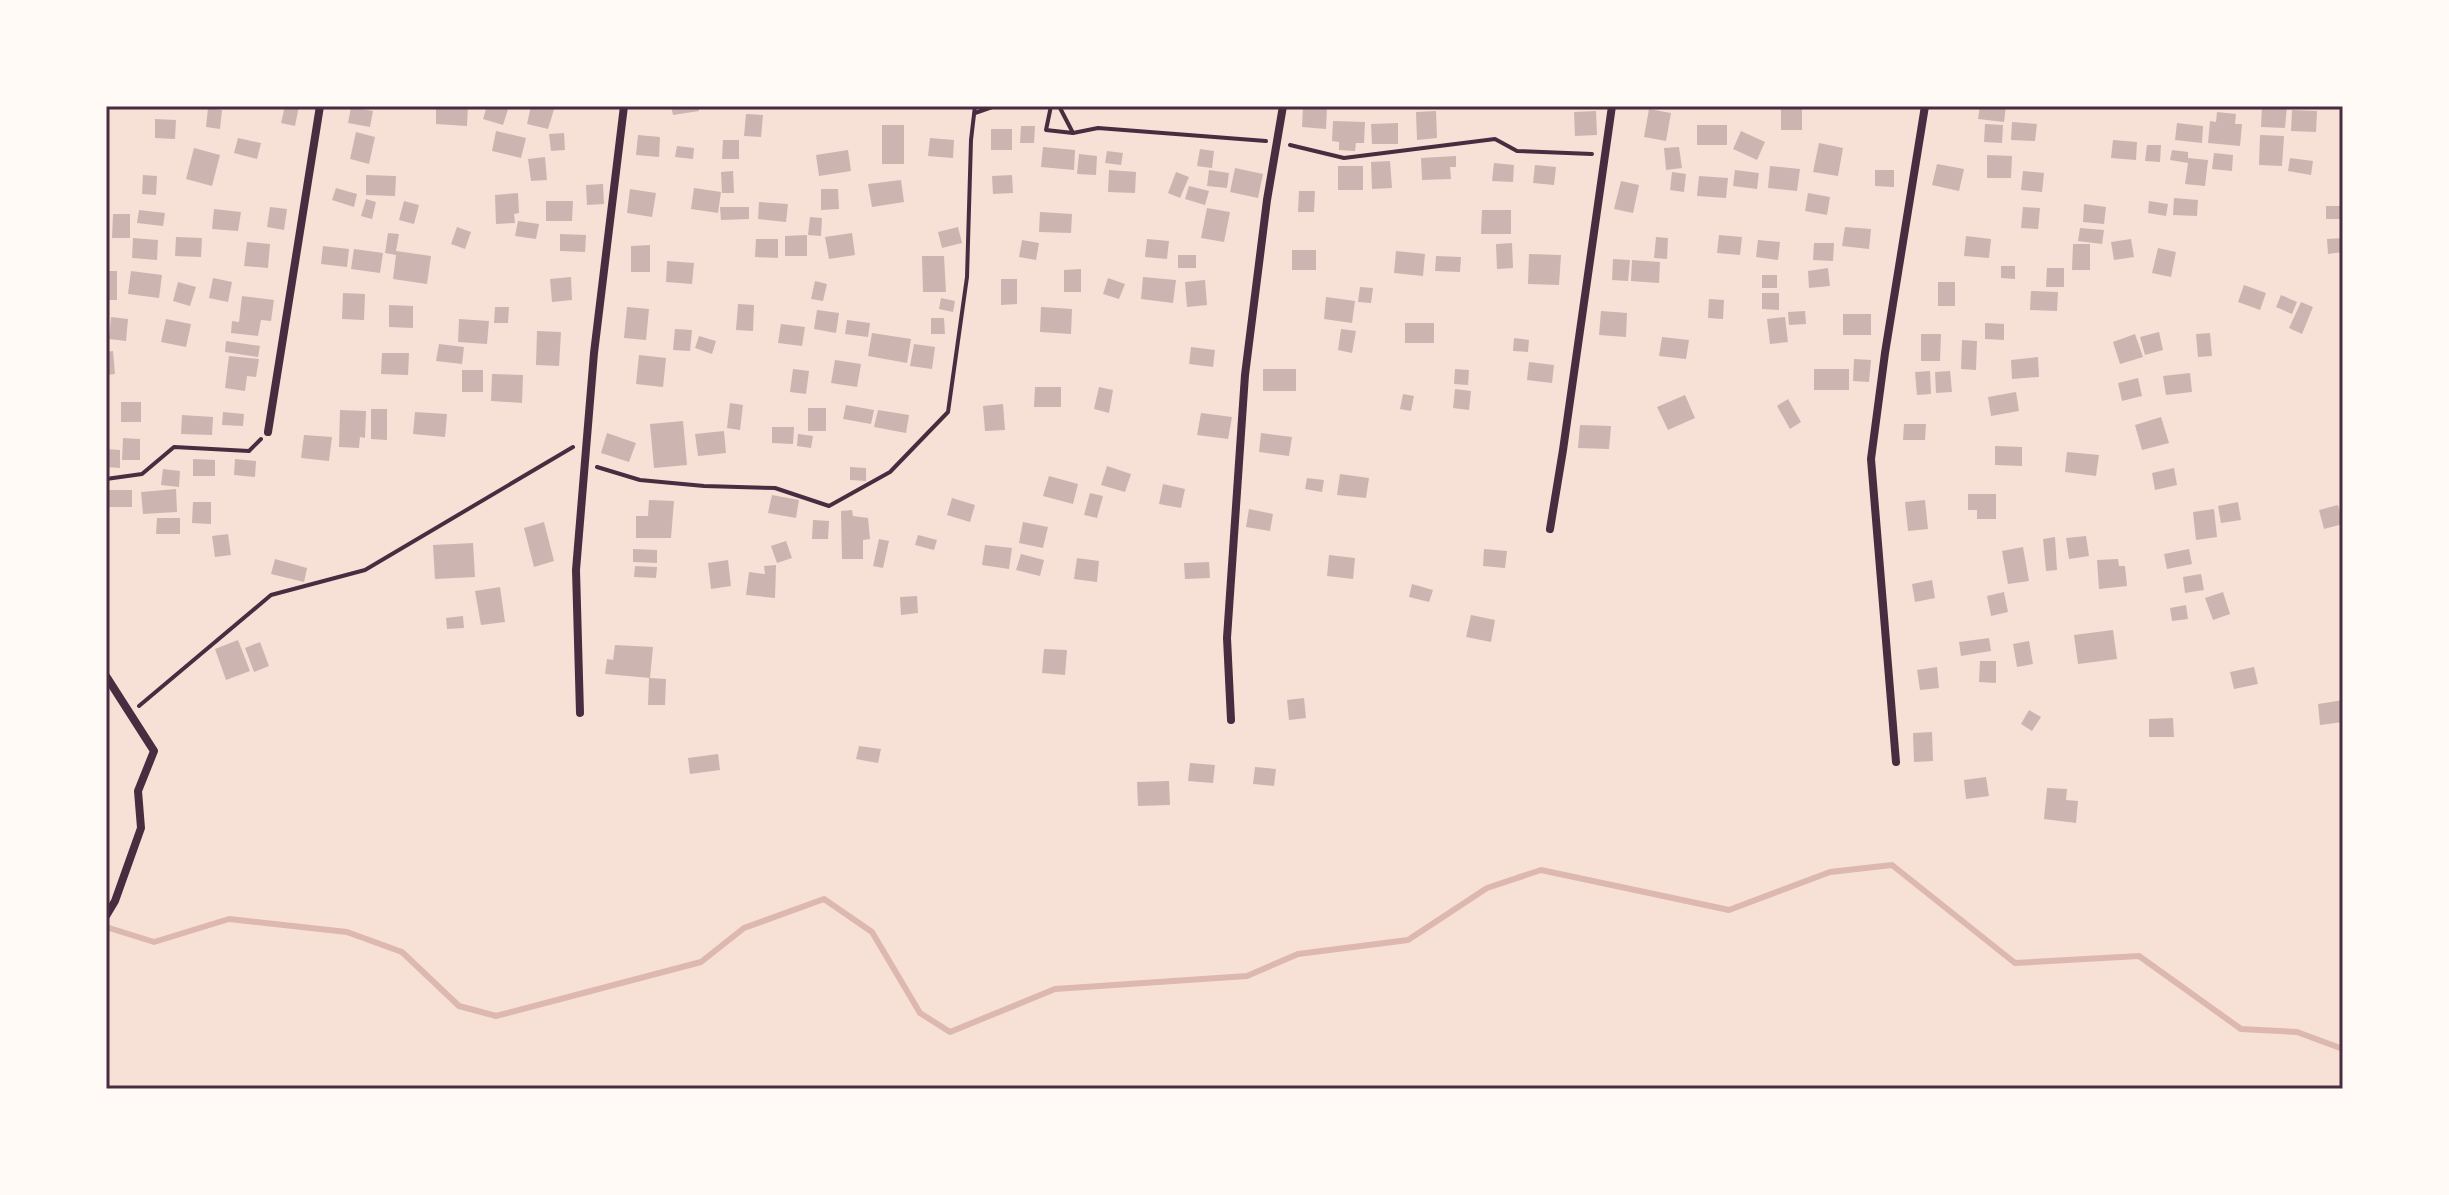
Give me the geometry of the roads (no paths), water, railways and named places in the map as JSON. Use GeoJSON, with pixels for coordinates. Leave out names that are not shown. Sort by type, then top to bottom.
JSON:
{"type":"FeatureCollection","features":[{"type":"Feature","properties":{"kind":"street"},"geometry":{"type":"LineString","coordinates":[[268,432],[320,106]]}},
{"type":"Feature","properties":{"kind":"street"},"geometry":{"type":"LineString","coordinates":[[580,713],[576,570],[594,353],[624,106]]}},
{"type":"Feature","properties":{"kind":"street"},"geometry":{"type":"LineString","coordinates":[[1231,720],[1227,638],[1245,375],[1267,200],[1283,106]]}},
{"type":"Feature","properties":{"kind":"street"},"geometry":{"type":"LineString","coordinates":[[1550,529],[1612,106]]}},
{"type":"Feature","properties":{"kind":"street"},"geometry":{"type":"LineString","coordinates":[[1896,762],[1871,459],[1925,106]]}},
{"type":"Feature","properties":{"kind":"street"},"geometry":{"type":"LineString","coordinates":[[106,676],[154,751],[138,791],[141,828],[115,901],[106,916]]}},
{"type":"Feature","properties":{"kind":"waterway"},"geometry":{"type":"LineString","coordinates":[[106,927],[154,942],[229,919],[347,932],[402,952],[459,1006],[496,1016],[701,962],[744,928],[824,899],[872,932],[920,1013],[950,1032],[1055,989],[1247,976],[1298,954],[1408,940],[1487,888],[1541,870],[1729,910],[1830,872],[1892,865],[2015,963],[2139,956],[2241,1029],[2297,1032],[2343,1049]]}}]}
